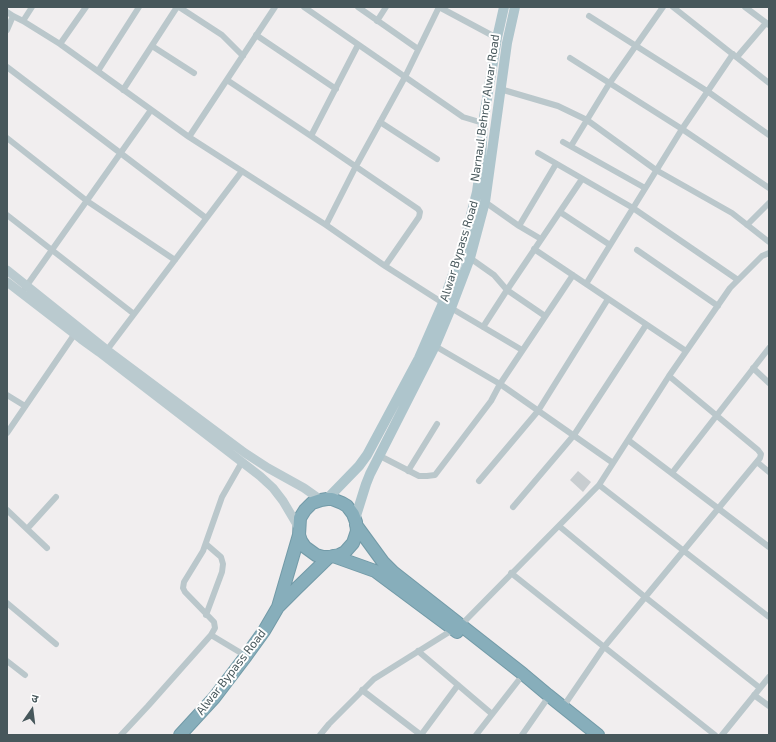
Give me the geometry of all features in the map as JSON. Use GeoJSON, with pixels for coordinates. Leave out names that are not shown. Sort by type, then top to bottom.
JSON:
{"type":"FeatureCollection","features":[{"type":"Feature","properties":{"kind":"highway"},"geometry":{"type":"LineString","coordinates":[[278,607],[299,531],[300,518],[312,503],[324,499],[332,499],[342,503],[353,514],[356,522],[383,562],[518,680],[587,735]]}},
{"type":"Feature","properties":{"kind":"highway"},"geometry":{"type":"LineString","coordinates":[[299,531],[301,541],[305,547],[316,555],[322,557],[339,555],[345,552],[353,543],[357,531],[356,522]]}},
{"type":"Feature","properties":{"kind":"highway"},"geometry":{"type":"LineString","coordinates":[[278,607],[331,556]]}},
{"type":"Feature","properties":{"kind":"highway"},"geometry":{"type":"LineString","coordinates":[[331,556],[362,565],[375,571],[523,674],[598,735]]}},
{"type":"Feature","properties":{"kind":"highway","name":"Alwar Bypass Road"},"geometry":{"type":"LineString","coordinates":[[180,735],[214,698],[264,631],[278,607]]}},
{"type":"Feature","properties":{"kind":"main road","name":"Alwar Bypass Road"},"geometry":{"type":"LineString","coordinates":[[324,499],[359,466],[367,455],[447,305],[477,192],[482,162],[483,123],[497,38],[504,7]]}},
{"type":"Feature","properties":{"kind":"main road","name":"Narnaul Behror Alwar Road"},"geometry":{"type":"LineString","coordinates":[[356,522],[366,484],[435,346],[447,305],[470,258],[485,202],[507,43],[515,7]]}},
{"type":"Feature","properties":{"kind":"street"},"geometry":{"type":"LineString","coordinates":[[24,21],[32,7]]}},
{"type":"Feature","properties":{"kind":"street"},"geometry":{"type":"LineString","coordinates":[[60,44],[86,7]]}},
{"type":"Feature","properties":{"kind":"street"},"geometry":{"type":"LineString","coordinates":[[123,90],[178,7],[222,35],[243,56]]}},
{"type":"Feature","properties":{"kind":"street"},"geometry":{"type":"LineString","coordinates":[[189,137],[275,7]]}},
{"type":"Feature","properties":{"kind":"street"},"geometry":{"type":"LineString","coordinates":[[304,7],[463,117],[483,123]]}},
{"type":"Feature","properties":{"kind":"street"},"geometry":{"type":"LineString","coordinates":[[358,7],[418,49]]}},
{"type":"Feature","properties":{"kind":"street"},"geometry":{"type":"LineString","coordinates":[[377,21],[386,7]]}},
{"type":"Feature","properties":{"kind":"street"},"geometry":{"type":"LineString","coordinates":[[326,225],[356,166],[405,77],[439,7],[497,38]]}},
{"type":"Feature","properties":{"kind":"street"},"geometry":{"type":"LineString","coordinates":[[571,146],[609,84],[663,7]]}},
{"type":"Feature","properties":{"kind":"street"},"geometry":{"type":"LineString","coordinates":[[673,7],[769,83]]}},
{"type":"Feature","properties":{"kind":"street"},"geometry":{"type":"LineString","coordinates":[[586,284],[656,170],[707,91],[735,55],[768,24],[745,7]]}},
{"type":"Feature","properties":{"kind":"street"},"geometry":{"type":"LineString","coordinates":[[98,71],[138,8]]}},
{"type":"Feature","properties":{"kind":"street"},"geometry":{"type":"LineString","coordinates":[[7,12],[60,44],[189,137],[326,225],[385,266],[522,350]]}},
{"type":"Feature","properties":{"kind":"street"},"geometry":{"type":"LineString","coordinates":[[7,30],[13,16]]}},
{"type":"Feature","properties":{"kind":"street"},"geometry":{"type":"LineString","coordinates":[[589,16],[707,91],[769,135]]}},
{"type":"Feature","properties":{"kind":"street"},"geometry":{"type":"LineString","coordinates":[[256,35],[336,89]]}},
{"type":"Feature","properties":{"kind":"street"},"geometry":{"type":"LineString","coordinates":[[311,136],[358,44]]}},
{"type":"Feature","properties":{"kind":"street"},"geometry":{"type":"LineString","coordinates":[[152,46],[194,73]]}},
{"type":"Feature","properties":{"kind":"street"},"geometry":{"type":"LineString","coordinates":[[570,58],[682,129],[769,188]]}},
{"type":"Feature","properties":{"kind":"street"},"geometry":{"type":"LineString","coordinates":[[7,67],[206,218]]}},
{"type":"Feature","properties":{"kind":"street"},"geometry":{"type":"LineString","coordinates":[[227,80],[418,209],[420,212],[419,217],[385,266]]}},
{"type":"Feature","properties":{"kind":"street"},"geometry":{"type":"LineString","coordinates":[[500,89],[558,106],[587,120],[656,170],[732,214],[769,242]]}},
{"type":"Feature","properties":{"kind":"street"},"geometry":{"type":"LineString","coordinates":[[24,289],[151,110]]}},
{"type":"Feature","properties":{"kind":"street"},"geometry":{"type":"LineString","coordinates":[[380,122],[437,159]]}},
{"type":"Feature","properties":{"kind":"street"},"geometry":{"type":"LineString","coordinates":[[7,138],[87,201],[175,260]]}},
{"type":"Feature","properties":{"kind":"street"},"geometry":{"type":"LineString","coordinates":[[563,142],[645,188]]}},
{"type":"Feature","properties":{"kind":"street"},"geometry":{"type":"LineString","coordinates":[[538,153],[633,208],[738,280]]}},
{"type":"Feature","properties":{"kind":"street"},"geometry":{"type":"LineString","coordinates":[[518,226],[556,164]]}},
{"type":"Feature","properties":{"kind":"street"},"geometry":{"type":"LineString","coordinates":[[107,350],[242,171]]}},
{"type":"Feature","properties":{"kind":"street"},"geometry":{"type":"LineString","coordinates":[[483,327],[582,179]]}},
{"type":"Feature","properties":{"kind":"street"},"geometry":{"type":"LineString","coordinates":[[485,202],[518,226],[541,239]]}},
{"type":"Feature","properties":{"kind":"street"},"geometry":{"type":"LineString","coordinates":[[747,225],[769,203]]}},
{"type":"Feature","properties":{"kind":"street"},"geometry":{"type":"LineString","coordinates":[[560,212],[610,245]]}},
{"type":"Feature","properties":{"kind":"street"},"geometry":{"type":"LineString","coordinates":[[7,215],[134,314]]}},
{"type":"Feature","properties":{"kind":"street"},"geometry":{"type":"LineString","coordinates":[[534,249],[686,351]]}},
{"type":"Feature","properties":{"kind":"street"},"geometry":{"type":"LineString","coordinates":[[637,250],[718,306]]}},
{"type":"Feature","properties":{"kind":"street"},"geometry":{"type":"LineString","coordinates":[[324,734],[329,724],[374,678],[457,627],[599,485],[669,376],[730,288],[762,256],[769,253]]}},
{"type":"Feature","properties":{"kind":"street"},"geometry":{"type":"LineString","coordinates":[[470,258],[494,275],[507,290],[545,316]]}},
{"type":"Feature","properties":{"kind":"street"},"geometry":{"type":"LineString","coordinates":[[7,270],[24,289],[260,476],[273,488],[283,501],[299,531]]}},
{"type":"Feature","properties":{"kind":"street"},"geometry":{"type":"LineString","coordinates":[[380,456],[419,476],[436,475],[491,402],[500,384],[573,275]]}},
{"type":"Feature","properties":{"kind":"street"},"geometry":{"type":"LineString","coordinates":[[7,282],[24,289]]}},
{"type":"Feature","properties":{"kind":"street"},"geometry":{"type":"LineString","coordinates":[[479,482],[538,411],[608,299]]}},
{"type":"Feature","properties":{"kind":"street"},"geometry":{"type":"LineString","coordinates":[[513,507],[574,436],[646,325]]}},
{"type":"Feature","properties":{"kind":"street"},"geometry":{"type":"LineString","coordinates":[[77,331],[107,350],[245,453],[268,468],[324,499]]}},
{"type":"Feature","properties":{"kind":"street"},"geometry":{"type":"LineString","coordinates":[[7,433],[77,331]]}},
{"type":"Feature","properties":{"kind":"street"},"geometry":{"type":"LineString","coordinates":[[435,346],[500,384],[613,463]]}},
{"type":"Feature","properties":{"kind":"street"},"geometry":{"type":"LineString","coordinates":[[672,473],[769,348]]}},
{"type":"Feature","properties":{"kind":"street"},"geometry":{"type":"LineString","coordinates":[[753,368],[769,383]]}},
{"type":"Feature","properties":{"kind":"street"},"geometry":{"type":"LineString","coordinates":[[563,707],[604,647],[760,458],[761,454],[758,450],[669,376]]}},
{"type":"Feature","properties":{"kind":"street"},"geometry":{"type":"LineString","coordinates":[[7,395],[25,406]]}},
{"type":"Feature","properties":{"kind":"street"},"geometry":{"type":"LineString","coordinates":[[408,471],[437,424]]}},
{"type":"Feature","properties":{"kind":"street"},"geometry":{"type":"LineString","coordinates":[[628,440],[769,547]]}},
{"type":"Feature","properties":{"kind":"street"},"geometry":{"type":"LineString","coordinates":[[121,735],[211,635],[214,628],[214,622],[185,592],[183,588],[184,582],[203,551],[222,497],[242,462]]}},
{"type":"Feature","properties":{"kind":"street"},"geometry":{"type":"LineString","coordinates":[[757,462],[769,472]]}},
{"type":"Feature","properties":{"kind":"street"},"geometry":{"type":"LineString","coordinates":[[599,485],[769,617]]}},
{"type":"Feature","properties":{"kind":"street"},"geometry":{"type":"LineString","coordinates":[[27,529],[56,497]]}},
{"type":"Feature","properties":{"kind":"street"},"geometry":{"type":"LineString","coordinates":[[7,510],[47,548]]}},
{"type":"Feature","properties":{"kind":"street"},"geometry":{"type":"LineString","coordinates":[[559,526],[645,597],[760,688]]}},
{"type":"Feature","properties":{"kind":"street"},"geometry":{"type":"LineString","coordinates":[[206,544],[221,557],[223,564],[222,572],[206,615]]}},
{"type":"Feature","properties":{"kind":"street"},"geometry":{"type":"LineString","coordinates":[[511,573],[715,735]]}},
{"type":"Feature","properties":{"kind":"street"},"geometry":{"type":"LineString","coordinates":[[7,603],[56,644]]}},
{"type":"Feature","properties":{"kind":"street"},"geometry":{"type":"LineString","coordinates":[[211,635],[246,656]]}},
{"type":"Feature","properties":{"kind":"street"},"geometry":{"type":"LineString","coordinates":[[418,651],[492,714]]}},
{"type":"Feature","properties":{"kind":"street"},"geometry":{"type":"LineString","coordinates":[[7,661],[25,675]]}},
{"type":"Feature","properties":{"kind":"street"},"geometry":{"type":"LineString","coordinates":[[722,735],[769,676]]}},
{"type":"Feature","properties":{"kind":"street"},"geometry":{"type":"LineString","coordinates":[[476,735],[518,680]]}},
{"type":"Feature","properties":{"kind":"street"},"geometry":{"type":"LineString","coordinates":[[362,690],[421,735],[458,685]]}},
{"type":"Feature","properties":{"kind":"street"},"geometry":{"type":"LineString","coordinates":[[754,695],[769,706]]}},
{"type":"Feature","properties":{"kind":"street"},"geometry":{"type":"LineString","coordinates":[[522,735],[545,702]]}},
{"type":"Feature","properties":{"kind":"building"},"geometry":{"type":"Polygon","coordinates":[[[578,471],[591,482],[583,492],[570,480],[578,471]]]}}]}
